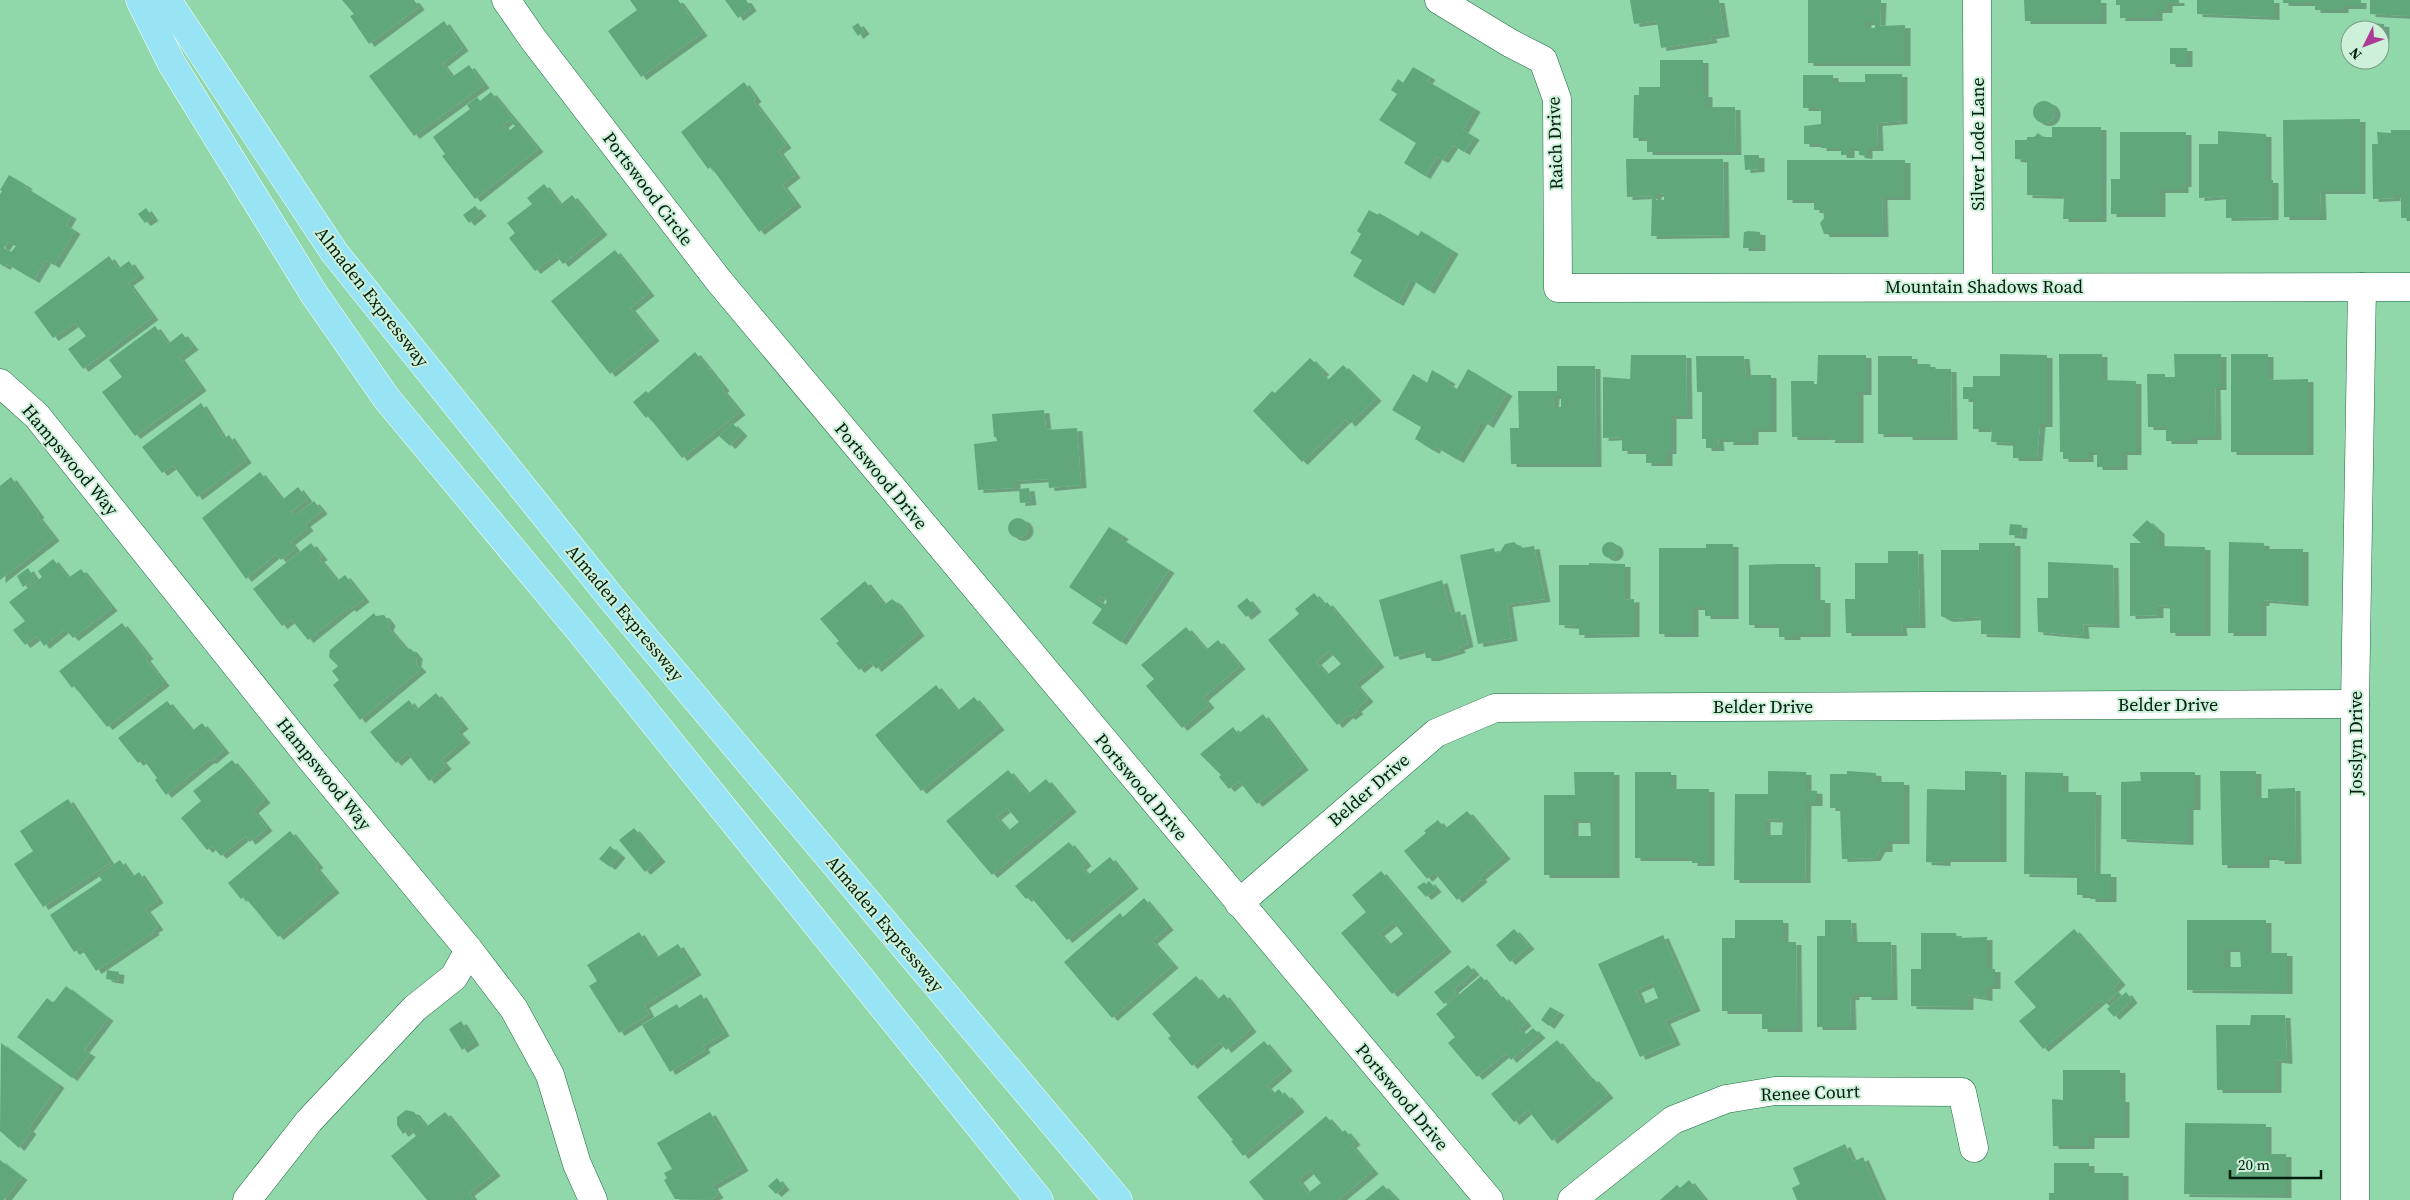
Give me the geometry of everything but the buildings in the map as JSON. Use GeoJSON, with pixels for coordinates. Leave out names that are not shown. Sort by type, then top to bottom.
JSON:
{"type":"FeatureCollection","features":[{"type":"Feature","properties":{"kind":"main road"},"geometry":{"type":"LineString","coordinates":[[140,0],[172,64],[314,294],[387,399],[581,632],[1039,1200]]}},
{"type":"Feature","properties":{"kind":"main road","name":"Almaden Expressway"},"geometry":{"type":"LineString","coordinates":[[166,0],[334,252],[612,599],[1118,1200]]}},
{"type":"Feature","properties":{"kind":"street","name":"Portswood Circle"},"geometry":{"type":"LineString","coordinates":[[506,0],[719,282],[795,373]]}},
{"type":"Feature","properties":{"kind":"street","name":"Raich Drive"},"geometry":{"type":"LineString","coordinates":[[1439,0],[1510,43],[1543,60],[1557,99],[1558,288]]}},
{"type":"Feature","properties":{"kind":"street","name":"Silver Lode Lane"},"geometry":{"type":"LineString","coordinates":[[1977,0],[1978,287]]}},
{"type":"Feature","properties":{"kind":"street","name":"Mountain Shadows Road"},"geometry":{"type":"LineString","coordinates":[[1558,288],[2410,286]]}},
{"type":"Feature","properties":{"kind":"street","name":"Josslyn Drive"},"geometry":{"type":"LineString","coordinates":[[2355,1200],[2356,704],[2362,287]]}},
{"type":"Feature","properties":{"kind":"street","name":"Portswood Drive"},"geometry":{"type":"LineString","coordinates":[[795,373],[1489,1200]]}},
{"type":"Feature","properties":{"kind":"street","name":"Hampswood Way"},"geometry":{"type":"LineString","coordinates":[[0,383],[37,416],[310,758],[469,950],[514,1009],[550,1076],[577,1164],[592,1200]]}},
{"type":"Feature","properties":{"kind":"street","name":"Belder Drive"},"geometry":{"type":"LineString","coordinates":[[1239,903],[1436,732],[1495,708],[2356,704]]}},
{"type":"Feature","properties":{"kind":"street"},"geometry":{"type":"LineString","coordinates":[[247,1200],[309,1121],[414,1008],[454,977],[469,950]]}},
{"type":"Feature","properties":{"kind":"street","name":"Renee Court"},"geometry":{"type":"LineString","coordinates":[[1572,1200],[1673,1120],[1726,1099],[1775,1091],[1962,1092],[1974,1148]]}}]}
